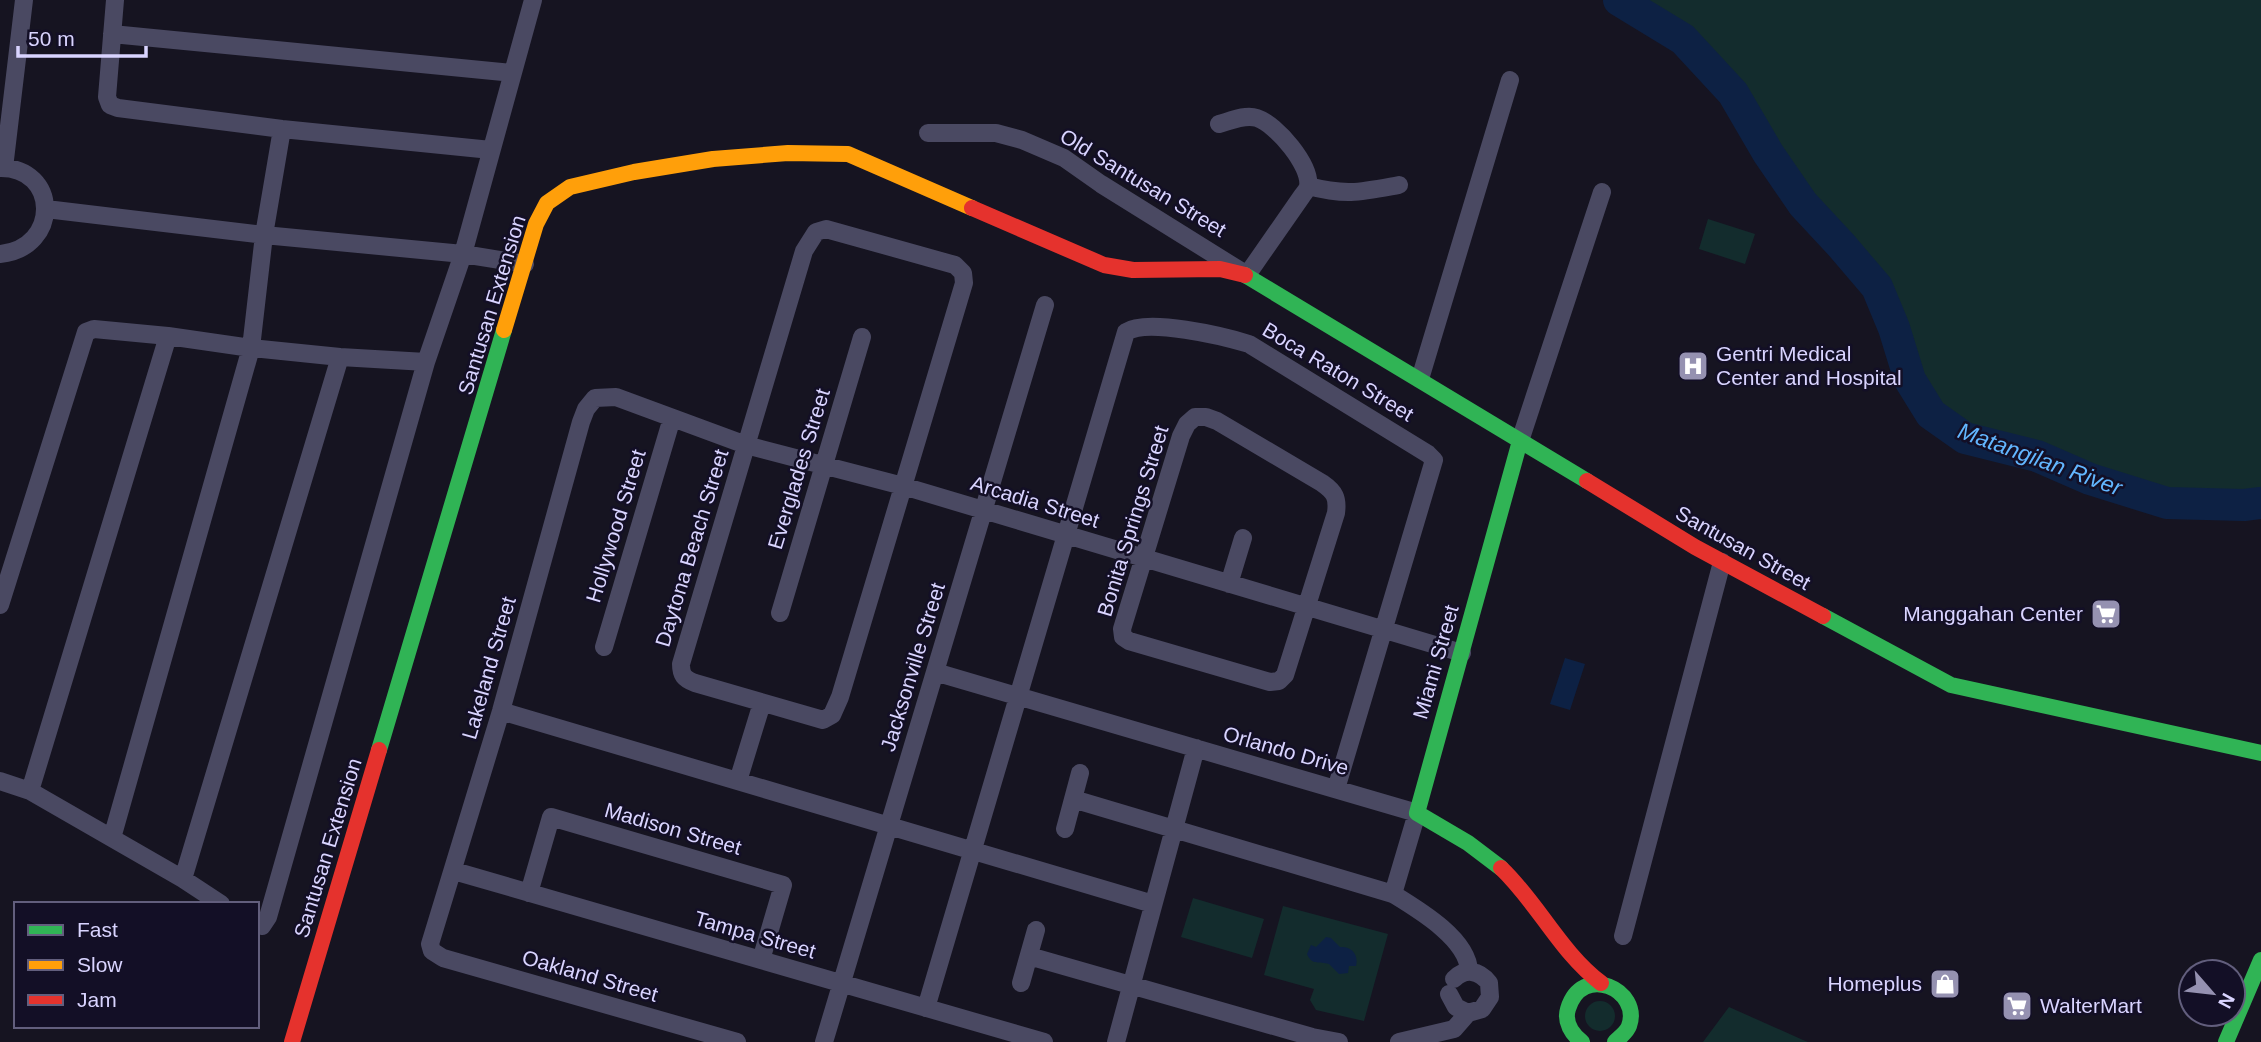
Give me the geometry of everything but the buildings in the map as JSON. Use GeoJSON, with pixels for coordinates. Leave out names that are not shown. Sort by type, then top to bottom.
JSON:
{"type":"FeatureCollection","features":[{"type":"Feature","properties":{"kind":"street"},"geometry":{"type":"LineString","coordinates":[[0,254],[15,252],[29,245],[39,234],[45,220],[43,194],[35,182],[23,173],[2,168],[24,0]]}},
{"type":"Feature","properties":{"kind":"street"},"geometry":{"type":"LineString","coordinates":[[115,0],[107,97],[110,104],[118,108],[282,129],[491,150]]}},
{"type":"Feature","properties":{"kind":"street"},"geometry":{"type":"LineString","coordinates":[[259,925],[262,926],[268,917],[426,362],[463,254],[533,0]]}},
{"type":"Feature","properties":{"kind":"street"},"geometry":{"type":"LineString","coordinates":[[112,34],[513,73]]}},
{"type":"Feature","properties":{"kind":"street"},"geometry":{"type":"LineString","coordinates":[[1420,379],[1510,80]]}},
{"type":"Feature","properties":{"kind":"street"},"geometry":{"type":"LineString","coordinates":[[1219,124],[1251,117],[1273,128],[1302,162],[1308,186],[1247,275]]}},
{"type":"Feature","properties":{"kind":"street"},"geometry":{"type":"LineString","coordinates":[[112,838],[251,348],[264,235],[282,129]]}},
{"type":"Feature","properties":{"kind":"street","name":"Old Santusan Street"},"geometry":{"type":"LineString","coordinates":[[928,134],[996,133],[1022,140],[1063,158],[1247,275]]}},
{"type":"Feature","properties":{"kind":"street","name":"Santusan Extension"},"geometry":{"type":"LineString","coordinates":[[292,1042],[536,225],[547,203],[570,187],[634,172],[713,159],[788,153],[848,154],[1123,271],[1218,269],[1247,275]]}},
{"type":"Feature","properties":{"kind":"street"},"geometry":{"type":"LineString","coordinates":[[1308,186],[1354,194],[1399,185]]}},
{"type":"Feature","properties":{"kind":"street"},"geometry":{"type":"LineString","coordinates":[[1520,441],[1601,192]]}},
{"type":"Feature","properties":{"kind":"street"},"geometry":{"type":"LineString","coordinates":[[46,209],[264,235],[463,254],[525,264]]}},
{"type":"Feature","properties":{"kind":"street","name":"Daytona Beach Street"},"geometry":{"type":"LineString","coordinates":[[835,230],[955,265],[963,273],[962,295],[903,486],[840,698],[832,715],[823,720],[815,719],[686,679],[681,673],[684,653],[804,251],[816,232],[835,230]]}},
{"type":"Feature","properties":{"kind":"street","name":"Santusan Street"},"geometry":{"type":"LineString","coordinates":[[1247,275],[1722,562],[1951,685],[2261,753]]}},
{"type":"Feature","properties":{"kind":"street","name":"Jacksonville Street"},"geometry":{"type":"LineString","coordinates":[[824,1042],[1045,305]]}},
{"type":"Feature","properties":{"kind":"street","name":"Boca Raton Street"},"geometry":{"type":"LineString","coordinates":[[926,1008],[1126,332],[1133,327],[1169,328],[1230,338],[1249,344],[1434,460],[1336,789]]}},
{"type":"Feature","properties":{"kind":"street"},"geometry":{"type":"LineString","coordinates":[[2,593],[86,332],[94,329],[340,357],[426,362]]}},
{"type":"Feature","properties":{"kind":"street"},"geometry":{"type":"LineString","coordinates":[[30,791],[168,336]]}},
{"type":"Feature","properties":{"kind":"street","name":"Everglades Street"},"geometry":{"type":"LineString","coordinates":[[780,613],[862,338]]}},
{"type":"Feature","properties":{"kind":"street"},"geometry":{"type":"LineString","coordinates":[[183,879],[340,357]]}},
{"type":"Feature","properties":{"kind":"street","name":"Arcadia Street"},"geometry":{"type":"LineString","coordinates":[[595,398],[616,397],[746,445],[903,486],[1462,653]]}},
{"type":"Feature","properties":{"kind":"street","name":"Lakeland Street"},"geometry":{"type":"LineString","coordinates":[[432,951],[431,936],[454,871],[582,422],[586,409],[595,398]]}},
{"type":"Feature","properties":{"kind":"street","name":"Bonita Springs Street"},"geometry":{"type":"LineString","coordinates":[[1195,416],[1217,421],[1322,483],[1335,494],[1338,503],[1336,513],[1305,606],[1284,675],[1279,681],[1270,682],[1142,645],[1123,636],[1122,629],[1181,436],[1195,416]]}},
{"type":"Feature","properties":{"kind":"street","name":"Hollywood Street"},"geometry":{"type":"LineString","coordinates":[[604,647],[672,418]]}},
{"type":"Feature","properties":{"kind":"street","name":"Miami Street"},"geometry":{"type":"LineString","coordinates":[[1394,894],[1520,441]]}},
{"type":"Feature","properties":{"kind":"street"},"geometry":{"type":"LineString","coordinates":[[1229,584],[1243,538]]}},
{"type":"Feature","properties":{"kind":"street"},"geometry":{"type":"LineString","coordinates":[[1623,936],[1722,562]]}},
{"type":"Feature","properties":{"kind":"street","name":"Orlando Drive"},"geometry":{"type":"LineString","coordinates":[[935,672],[1417,813],[1466,840],[1511,878],[1584,971],[1601,983],[1611,985],[1627,1000],[1630,1021],[1625,1038]]}},
{"type":"Feature","properties":{"kind":"street"},"geometry":{"type":"LineString","coordinates":[[738,781],[762,703]]}},
{"type":"Feature","properties":{"kind":"street"},"geometry":{"type":"LineString","coordinates":[[501,711],[1153,904]]}},
{"type":"Feature","properties":{"kind":"street"},"geometry":{"type":"LineString","coordinates":[[1116,1042],[1196,748]]}},
{"type":"Feature","properties":{"kind":"street"},"geometry":{"type":"LineString","coordinates":[[1065,829],[1080,773]]}},
{"type":"Feature","properties":{"kind":"street"},"geometry":{"type":"LineString","coordinates":[[0,781],[30,791],[218,902]]}},
{"type":"Feature","properties":{"kind":"street"},"geometry":{"type":"LineString","coordinates":[[1073,799],[1394,894],[1418,909],[1462,949],[1469,964],[1457,982],[1455,1007],[1468,1013],[1482,1009],[1488,1002],[1491,992],[1486,979],[1478,973],[1457,982]]}},
{"type":"Feature","properties":{"kind":"street","name":"Madison Street"},"geometry":{"type":"LineString","coordinates":[[529,893],[551,817],[577,824],[783,885],[761,960]]}},
{"type":"Feature","properties":{"kind":"street","name":"Tampa Street"},"geometry":{"type":"LineString","coordinates":[[454,871],[1044,1042]]}},
{"type":"Feature","properties":{"kind":"street"},"geometry":{"type":"LineString","coordinates":[[1021,983],[1036,930]]}},
{"type":"Feature","properties":{"kind":"street","name":"Oakland Street"},"geometry":{"type":"LineString","coordinates":[[432,951],[443,958],[737,1042]]}},
{"type":"Feature","properties":{"kind":"street"},"geometry":{"type":"LineString","coordinates":[[1029,956],[1311,1039],[1339,1042]]}},
{"type":"Feature","properties":{"kind":"street","name":"Orlando Drive"},"geometry":{"type":"LineString","coordinates":[[1572,958],[1578,990]]}},
{"type":"Feature","properties":{"kind":"street"},"geometry":{"type":"LineString","coordinates":[[2226,1042],[2261,960]]}},
{"type":"Feature","properties":{"kind":"street"},"geometry":{"type":"LineString","coordinates":[[1573,1039],[1567,1015],[1572,997],[1578,990],[1593,983],[1601,983]]}},
{"type":"Feature","properties":{"kind":"street"},"geometry":{"type":"LineString","coordinates":[[1399,1042],[1456,1036],[1468,1013]]}},
{"type":"Feature","properties":{"kind":"green space"},"geometry":{"type":"Polygon","coordinates":[[[1619,0],[2261,0],[2261,503],[2167,503],[2090,479],[2037,456],[1965,438],[1931,414],[1910,380],[1894,328],[1877,287],[1803,204],[1733,93],[1683,39],[1619,0]]]}},
{"type":"Feature","properties":{"kind":"green space"},"geometry":{"type":"Polygon","coordinates":[[[1708,219],[1755,234],[1745,264],[1699,249],[1708,219]]]}},
{"type":"Feature","properties":{"kind":"green space"},"geometry":{"type":"Polygon","coordinates":[[[1193,898],[1264,919],[1252,958],[1181,937],[1193,898]]]}},
{"type":"Feature","properties":{"kind":"green space"},"geometry":{"type":"Polygon","coordinates":[[[1283,906],[1388,934],[1364,1021],[1316,1010],[1310,1000],[1314,989],[1264,975],[1283,906]]]}},
{"type":"Feature","properties":{"kind":"green space"},"geometry":{"type":"Polygon","coordinates":[[[1600,1001],[1610,1006],[1615,1016],[1610,1026],[1600,1031],[1590,1026],[1585,1016],[1590,1006],[1600,1001]]]}},
{"type":"Feature","properties":{"kind":"green space"},"geometry":{"type":"Polygon","coordinates":[[[1729,1007],[1803,1040],[1808,1042],[1703,1042],[1729,1007]]]}},
{"type":"Feature","properties":{"kind":"water"},"geometry":{"type":"Polygon","coordinates":[[[1565,658],[1585,664],[1570,710],[1550,704],[1565,658]]]}},
{"type":"Feature","properties":{"kind":"water"},"geometry":{"type":"Polygon","coordinates":[[[1326,937],[1340,947],[1351,949],[1355,954],[1356,966],[1349,966],[1348,973],[1339,974],[1329,964],[1314,962],[1309,958],[1307,954],[1311,945],[1316,947],[1326,937]]]}},
{"type":"Feature","properties":{"kind":"waterway","name":"Matangilan River"},"geometry":{"type":"LineString","coordinates":[[1619,0],[1683,39],[1733,93],[1768,153],[1803,204],[1877,287],[1894,328],[1910,380],[1931,414],[1965,438],[2037,456],[2090,479],[2167,503],[2261,503]]}},
{"type":"Feature","properties":{"kind":"traffic: fast"},"geometry":{"type":"LineString","coordinates":[[1245,275],[1587,481]]}},
{"type":"Feature","properties":{"kind":"traffic: fast"},"geometry":{"type":"LineString","coordinates":[[379,750],[504,330]]}},
{"type":"Feature","properties":{"kind":"traffic: fast"},"geometry":{"type":"LineString","coordinates":[[1501,868],[1468,843],[1417,813],[1520,441]]}},
{"type":"Feature","properties":{"kind":"traffic: fast"},"geometry":{"type":"LineString","coordinates":[[1823,616],[1951,685],[2261,753]]}},
{"type":"Feature","properties":{"kind":"traffic: fast"},"geometry":{"type":"LineString","coordinates":[[2226,1042],[2261,960]]}},
{"type":"Feature","properties":{"kind":"traffic: fast"},"geometry":{"type":"LineString","coordinates":[[1582,1042],[1570,1027],[1568,1009],[1575,995],[1585,987],[1597,984],[1609,986],[1619,992],[1631,1013],[1628,1028],[1615,1042]]}},
{"type":"Feature","properties":{"kind":"traffic: slow"},"geometry":{"type":"LineString","coordinates":[[504,330],[536,224],[547,203],[570,187],[634,172],[713,159],[788,153],[848,154],[972,208]]}},
{"type":"Feature","properties":{"kind":"traffic: jam"},"geometry":{"type":"LineString","coordinates":[[972,208],[1104,265],[1133,270],[1220,269],[1245,275]]}},
{"type":"Feature","properties":{"kind":"traffic: jam"},"geometry":{"type":"LineString","coordinates":[[1587,481],[1695,547],[1823,616]]}},
{"type":"Feature","properties":{"kind":"traffic: jam"},"geometry":{"type":"LineString","coordinates":[[292,1042],[379,750]]}},
{"type":"Feature","properties":{"kind":"traffic: jam"},"geometry":{"type":"LineString","coordinates":[[1501,868],[1573,957],[1601,983]]}},
{"type":"Feature","properties":{"kind":"place","name":"Gentri Medical Center and Hospital"},"geometry":{"type":"Point","coordinates":[1693,366]}},
{"type":"Feature","properties":{"kind":"place","name":"Manggahan Center"},"geometry":{"type":"Point","coordinates":[2106,614]}},
{"type":"Feature","properties":{"kind":"place","name":"Homeplus"},"geometry":{"type":"Point","coordinates":[1945,984]}},
{"type":"Feature","properties":{"kind":"place","name":"WalterMart"},"geometry":{"type":"Point","coordinates":[2017,1006]}}]}
